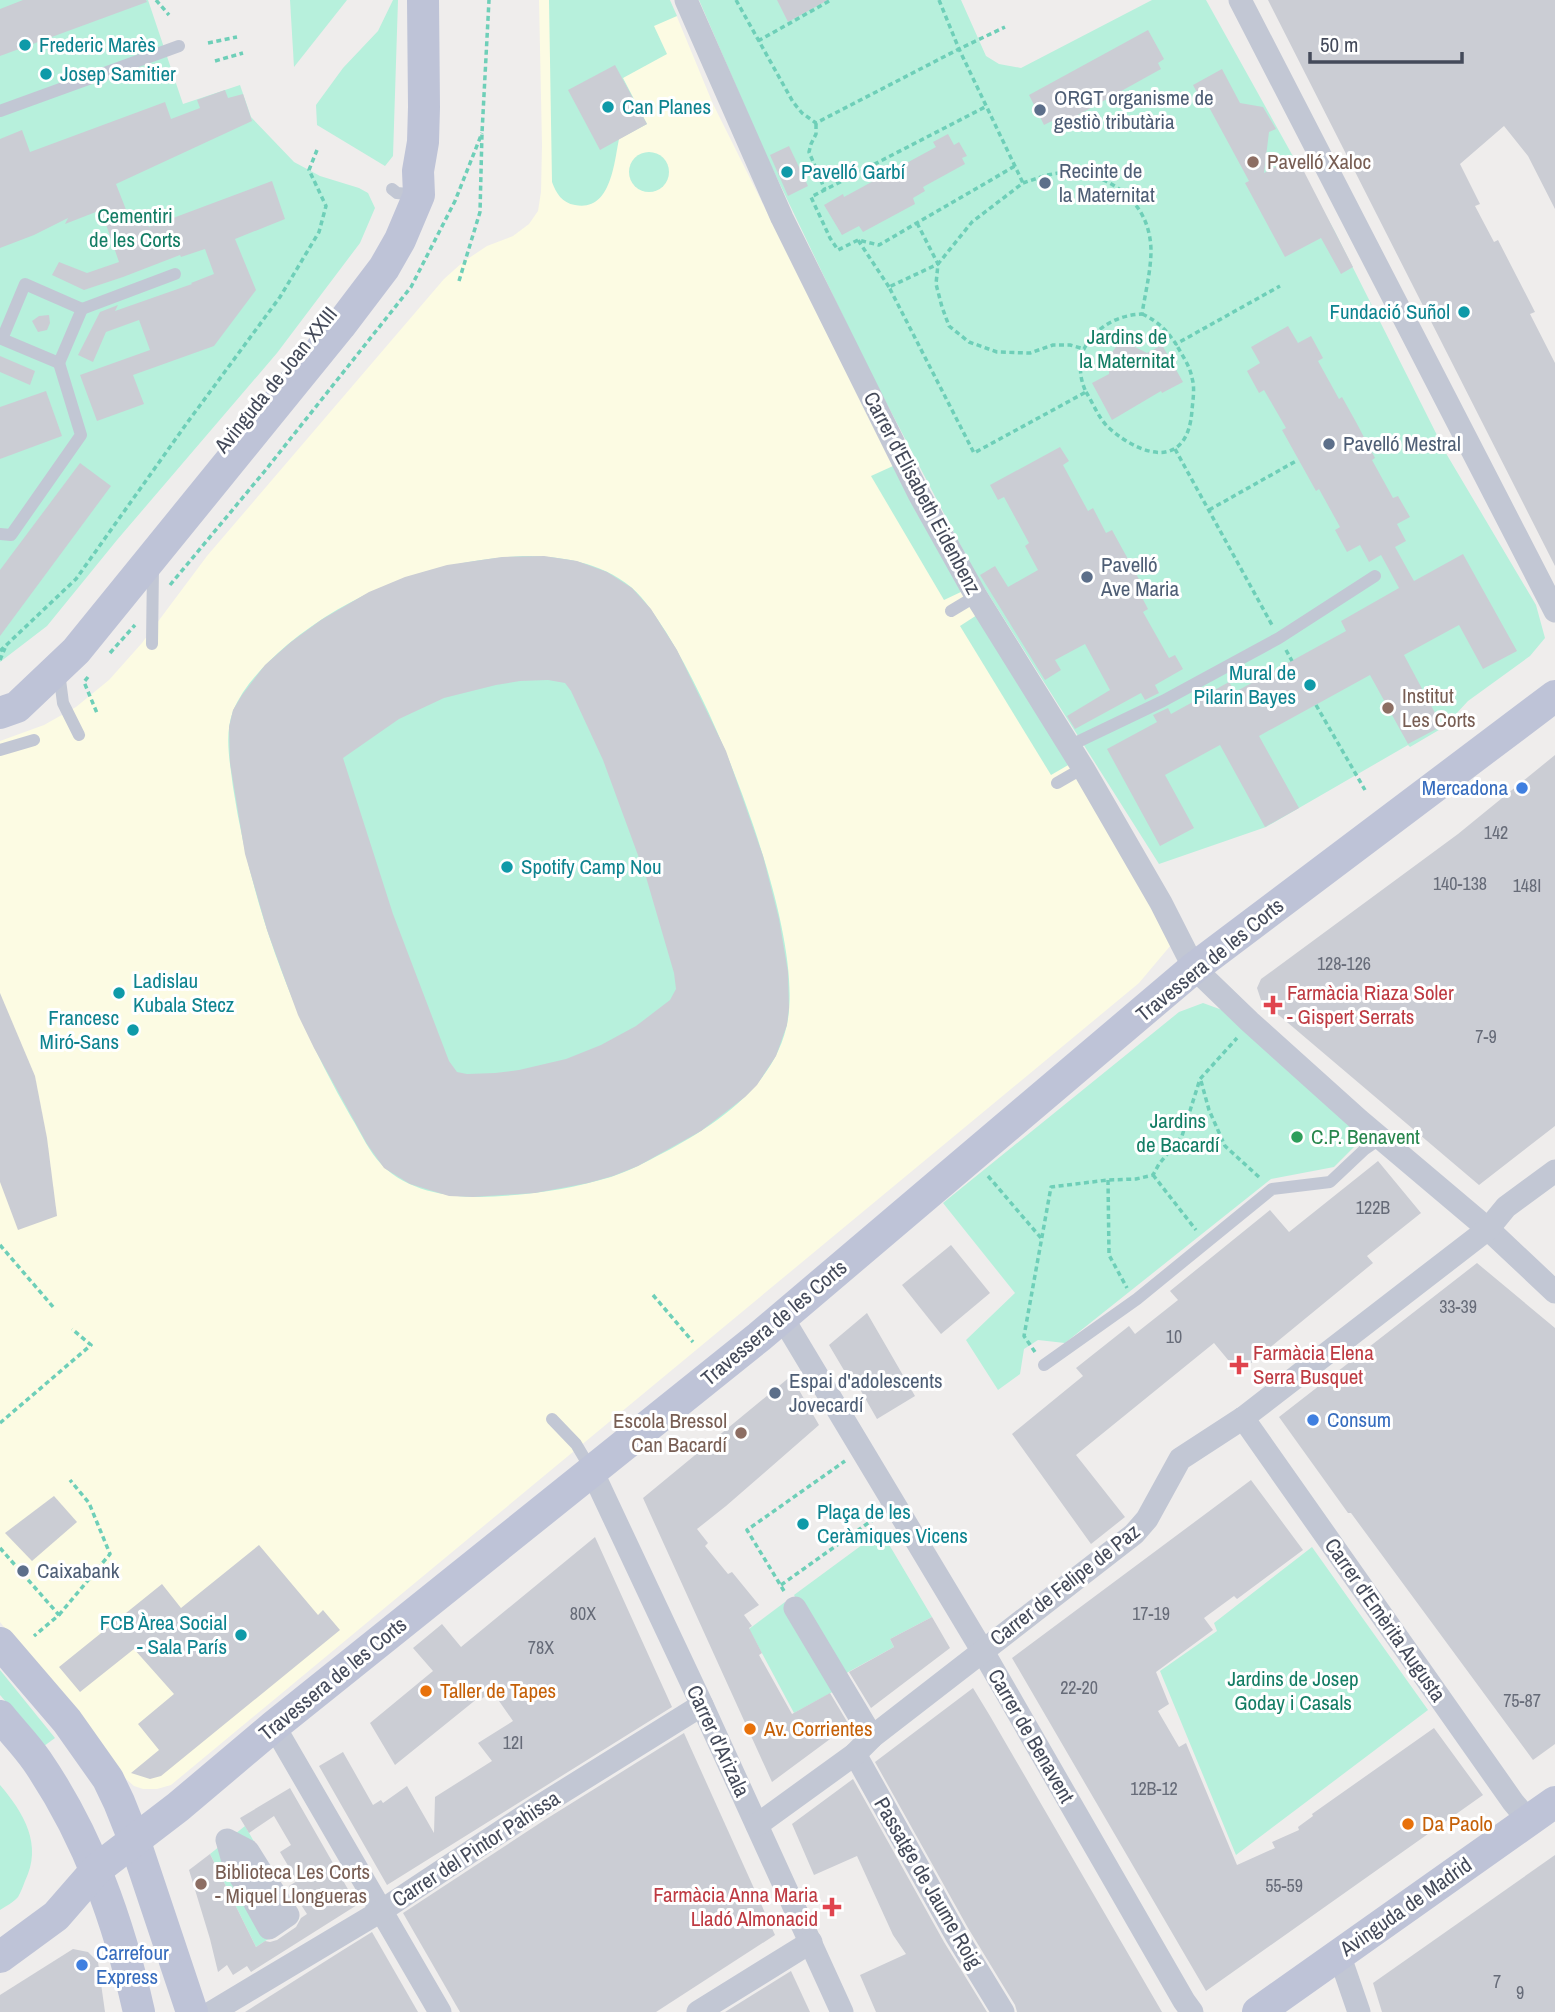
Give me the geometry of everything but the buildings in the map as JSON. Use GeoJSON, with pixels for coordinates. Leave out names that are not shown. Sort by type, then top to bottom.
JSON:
{"type":"FeatureCollection","features":[{"type":"Feature","properties":{"kind":"main road","name":"Avinguda de Joan XXIII"},"geometry":{"type":"LineString","coordinates":[[0,713],[17,707],[76,651],[367,292],[400,240],[405,192],[418,171],[423,142],[423,0]]}},
{"type":"Feature","properties":{"kind":"main road","name":"Avinguda de Joan XXIII"},"geometry":{"type":"LineString","coordinates":[[405,192],[431,190],[442,160],[445,112],[444,0]]}},
{"type":"Feature","properties":{"kind":"main road","name":"Travessera de les Corts"},"geometry":{"type":"LineString","coordinates":[[0,1957],[56,1916],[96,1869],[135,1842],[274,1726],[782,1317],[1194,968],[1555,696]]}},
{"type":"Feature","properties":{"kind":"main road"},"geometry":{"type":"LineString","coordinates":[[0,1643],[67,1721],[107,1779],[119,1802],[192,2012]]}},
{"type":"Feature","properties":{"kind":"main road"},"geometry":{"type":"LineString","coordinates":[[0,1716],[36,1760],[61,1799],[96,1869],[116,1923],[139,2012]]}},
{"type":"Feature","properties":{"kind":"main road","name":"Avinguda de Madrid"},"geometry":{"type":"LineString","coordinates":[[1258,2012],[1555,1802]]}},
{"type":"Feature","properties":{"kind":"main road"},"geometry":{"type":"LineString","coordinates":[[56,1916],[78,1906],[90,1905],[116,1923]]}},
{"type":"Feature","properties":{"kind":"street","name":"Carrer d'Elisabeth Eidenbenz"},"geometry":{"type":"LineString","coordinates":[[686,0],[782,218],[919,494],[976,596],[1083,768],[1161,903],[1194,968],[1250,1022],[1488,1229],[1555,1292]]}},
{"type":"Feature","properties":{"kind":"street"},"geometry":{"type":"LineString","coordinates":[[1240,0],[1555,611]]}},
{"type":"Feature","properties":{"kind":"street","name":"Carrer de Felipe de Paz"},"geometry":{"type":"LineString","coordinates":[[757,1825],[855,1754],[872,1737],[982,1650],[1134,1534],[1147,1519],[1181,1459],[1243,1418],[1488,1229],[1506,1207],[1555,1171]]}},
{"type":"Feature","properties":{"kind":"street","name":"Carrer de Benavent"},"geometry":{"type":"LineString","coordinates":[[782,1317],[982,1650],[1192,2012]]}},
{"type":"Feature","properties":{"kind":"street","name":"Carrer d'Emèrita Augusta"},"geometry":{"type":"LineString","coordinates":[[1243,1418],[1528,1821]]}},
{"type":"Feature","properties":{"kind":"street","name":"Carrer d'Arizala"},"geometry":{"type":"LineString","coordinates":[[592,1471],[842,2012]]}},
{"type":"Feature","properties":{"kind":"street"},"geometry":{"type":"LineString","coordinates":[[792,1603],[872,1737]]}},
{"type":"Feature","properties":{"kind":"street","name":"Carrer del Pintor Pahissa"},"geometry":{"type":"LineString","coordinates":[[212,2012],[381,1910],[535,1809],[702,1705]]}},
{"type":"Feature","properties":{"kind":"street"},"geometry":{"type":"LineString","coordinates":[[274,1726],[440,2012]]}},
{"type":"Feature","properties":{"kind":"street","name":"Passatge de Jaume Roig"},"geometry":{"type":"LineString","coordinates":[[855,1754],[956,1935],[1003,2012]]}},
{"type":"Feature","properties":{"kind":"street"},"geometry":{"type":"LineString","coordinates":[[698,2012],[811,1942]]}},
{"type":"Feature","properties":{"kind":"street"},"geometry":{"type":"LineString","coordinates":[[1339,1954],[1359,2012]]}},
{"type":"Feature","properties":{"kind":"lane"},"geometry":{"type":"LineString","coordinates":[[0,111],[179,47]]}},
{"type":"Feature","properties":{"kind":"lane"},"geometry":{"type":"LineString","coordinates":[[59,363],[1,339],[25,285],[82,309],[175,274]]}},
{"type":"Feature","properties":{"kind":"lane"},"geometry":{"type":"LineString","coordinates":[[0,534],[11,535],[81,435],[59,363],[82,309]]}},
{"type":"Feature","properties":{"kind":"lane"},"geometry":{"type":"LineString","coordinates":[[152,644],[153,556]]}},
{"type":"Feature","properties":{"kind":"lane"},"geometry":{"type":"LineString","coordinates":[[1069,746],[1163,701],[1279,638],[1375,576]]}},
{"type":"Feature","properties":{"kind":"lane"},"geometry":{"type":"LineString","coordinates":[[951,611],[976,596]]}},
{"type":"Feature","properties":{"kind":"lane"},"geometry":{"type":"LineString","coordinates":[[58,667],[63,703],[79,735]]}},
{"type":"Feature","properties":{"kind":"lane"},"geometry":{"type":"LineString","coordinates":[[0,750],[34,740]]}},
{"type":"Feature","properties":{"kind":"lane"},"geometry":{"type":"LineString","coordinates":[[1057,783],[1083,768]]}},
{"type":"Feature","properties":{"kind":"lane"},"geometry":{"type":"LineString","coordinates":[[1044,1365],[1137,1299],[1272,1189],[1330,1182],[1365,1149],[1381,1138]]}},
{"type":"Feature","properties":{"kind":"lane"},"geometry":{"type":"LineString","coordinates":[[552,1419],[576,1444],[592,1471]]}},
{"type":"Feature","properties":{"kind":"path"},"geometry":{"type":"LineString","coordinates":[[156,0],[169,15]]}},
{"type":"Feature","properties":{"kind":"path"},"geometry":{"type":"LineString","coordinates":[[459,281],[480,212],[489,0]]}},
{"type":"Feature","properties":{"kind":"path"},"geometry":{"type":"LineString","coordinates":[[736,0],[793,102],[816,123]]}},
{"type":"Feature","properties":{"kind":"path"},"geometry":{"type":"LineString","coordinates":[[758,41],[831,0]]}},
{"type":"Feature","properties":{"kind":"path"},"geometry":{"type":"LineString","coordinates":[[939,0],[959,49],[1023,184]]}},
{"type":"Feature","properties":{"kind":"path"},"geometry":{"type":"LineString","coordinates":[[816,123],[1004,27]]}},
{"type":"Feature","properties":{"kind":"path"},"geometry":{"type":"LineString","coordinates":[[208,44],[237,37]]}},
{"type":"Feature","properties":{"kind":"path"},"geometry":{"type":"LineString","coordinates":[[215,61],[243,53]]}},
{"type":"Feature","properties":{"kind":"path"},"geometry":{"type":"LineString","coordinates":[[987,106],[811,197],[830,238],[838,250],[858,240],[879,245],[1016,166]]}},
{"type":"Feature","properties":{"kind":"path"},"geometry":{"type":"LineString","coordinates":[[816,123],[816,134],[809,152],[825,190]]}},
{"type":"Feature","properties":{"kind":"path"},"geometry":{"type":"LineString","coordinates":[[0,651],[76,579],[280,297],[319,232],[326,206],[309,170],[317,150]]}},
{"type":"Feature","properties":{"kind":"path"},"geometry":{"type":"LineString","coordinates":[[889,287],[938,264],[972,222],[1023,184],[1047,175],[1078,172],[1099,176],[1126,194],[1137,206],[1149,232],[1151,252],[1142,314]]}},
{"type":"Feature","properties":{"kind":"path"},"geometry":{"type":"LineString","coordinates":[[917,223],[938,264],[936,284],[949,326],[969,342],[997,352],[1030,353],[1053,345],[1070,345],[1084,349]]}},
{"type":"Feature","properties":{"kind":"path"},"geometry":{"type":"LineString","coordinates":[[858,240],[889,287],[974,453],[1086,392]]}},
{"type":"Feature","properties":{"kind":"path"},"geometry":{"type":"LineString","coordinates":[[1176,344],[1280,286]]}},
{"type":"Feature","properties":{"kind":"path"},"geometry":{"type":"LineString","coordinates":[[1128,314],[1142,314],[1155,320],[1176,344],[1192,375],[1194,393],[1190,429],[1186,438],[1175,449],[1157,453],[1132,444],[1107,427],[1082,383],[1080,362],[1084,349],[1094,334],[1128,314]]}},
{"type":"Feature","properties":{"kind":"path"},"geometry":{"type":"LineString","coordinates":[[1175,449],[1292,661]]}},
{"type":"Feature","properties":{"kind":"path"},"geometry":{"type":"LineString","coordinates":[[1209,510],[1296,461]]}},
{"type":"Feature","properties":{"kind":"path"},"geometry":{"type":"LineString","coordinates":[[0,660],[6,646]]}},
{"type":"Feature","properties":{"kind":"path"},"geometry":{"type":"LineString","coordinates":[[1316,705],[1365,790]]}},
{"type":"Feature","properties":{"kind":"path"},"geometry":{"type":"LineString","coordinates":[[1044,1365],[1024,1336],[1051,1187],[1153,1175],[1182,1136],[1200,1079],[1241,1034]]}},
{"type":"Feature","properties":{"kind":"path"},"geometry":{"type":"LineString","coordinates":[[1200,1079],[1209,1110],[1225,1146],[1260,1178]]}},
{"type":"Feature","properties":{"kind":"path"},"geometry":{"type":"LineString","coordinates":[[1153,1175],[1196,1230]]}},
{"type":"Feature","properties":{"kind":"path"},"geometry":{"type":"LineString","coordinates":[[988,1176],[1041,1238]]}},
{"type":"Feature","properties":{"kind":"path"},"geometry":{"type":"LineString","coordinates":[[1108,1180],[1110,1255],[1127,1288]]}},
{"type":"Feature","properties":{"kind":"path"},"geometry":{"type":"LineString","coordinates":[[0,1245],[54,1308]]}},
{"type":"Feature","properties":{"kind":"path"},"geometry":{"type":"LineString","coordinates":[[653,1294],[693,1342]]}},
{"type":"Feature","properties":{"kind":"path"},"geometry":{"type":"LineString","coordinates":[[0,1423],[91,1345],[72,1329]]}},
{"type":"Feature","properties":{"kind":"path"},"geometry":{"type":"LineString","coordinates":[[792,1603],[747,1530],[847,1460]]}},
{"type":"Feature","properties":{"kind":"path"},"geometry":{"type":"LineString","coordinates":[[34,1636],[59,1615],[110,1554],[89,1503],[70,1480]]}},
{"type":"Feature","properties":{"kind":"path"},"geometry":{"type":"LineString","coordinates":[[781,1586],[878,1516]]}},
{"type":"Feature","properties":{"kind":"path"},"geometry":{"type":"LineString","coordinates":[[0,1548],[59,1615]]}},
{"type":"Feature","properties":{"kind":"shaded area"},"geometry":{"type":"Polygon","coordinates":[[[539,0],[670,0],[713,104],[891,461],[1176,939],[1139,983],[171,1785],[143,1789],[126,1779],[0,1622],[0,741],[44,725],[76,707],[109,680],[142,643],[207,556],[444,279],[487,246],[513,236],[529,224],[538,211],[541,192],[539,0]]]}},
{"type":"Feature","properties":{"kind":"green space","name":"Cementiri de les Corts"},"geometry":{"type":"Polygon","coordinates":[[[0,0],[148,0],[183,104],[240,85],[251,117],[294,162],[320,176],[368,193],[375,208],[360,243],[277,353],[47,626],[0,662],[0,0]]]}},
{"type":"Feature","properties":{"kind":"green space"},"geometry":{"type":"Polygon","coordinates":[[[290,0],[347,0],[294,67],[290,0]]]}},
{"type":"Feature","properties":{"kind":"green space"},"geometry":{"type":"Polygon","coordinates":[[[393,0],[398,0],[393,156],[385,166],[317,125],[316,105],[343,68],[378,31],[393,0]]]}},
{"type":"Feature","properties":{"kind":"green space"},"geometry":{"type":"Polygon","coordinates":[[[549,0],[670,0],[677,16],[654,26],[667,54],[623,78],[647,124],[619,139],[609,184],[596,201],[587,205],[566,202],[552,182],[549,0]]]}},
{"type":"Feature","properties":{"kind":"green space","name":"Jardins de la Maternitat"},"geometry":{"type":"Polygon","coordinates":[[[699,0],[961,0],[986,56],[999,64],[1021,68],[1152,0],[1206,0],[1334,230],[1447,455],[1536,605],[1545,638],[1530,656],[1468,701],[1444,727],[1410,747],[1408,745],[1266,827],[1159,864],[975,573],[864,360],[764,151],[699,0]]]}},
{"type":"Feature","properties":{"kind":"green space"},"geometry":{"type":"Polygon","coordinates":[[[649,152],[657,153],[663,158],[668,164],[668,180],[663,186],[657,191],[649,192],[641,191],[635,186],[630,180],[629,172],[630,164],[635,158],[641,153],[649,152]]]}},
{"type":"Feature","properties":{"kind":"green space"},"geometry":{"type":"Polygon","coordinates":[[[893,466],[963,591],[944,600],[871,476],[893,466]]]}},
{"type":"Feature","properties":{"kind":"green space","name":"Spotify Camp Nou"},"geometry":{"type":"Polygon","coordinates":[[[523,556],[580,562],[619,578],[646,603],[676,649],[721,741],[746,803],[766,864],[787,962],[790,992],[788,1019],[782,1043],[771,1064],[742,1100],[704,1129],[657,1156],[611,1177],[562,1189],[529,1194],[453,1196],[403,1181],[377,1160],[310,1039],[277,958],[251,874],[233,787],[228,749],[229,729],[233,711],[249,683],[287,645],[340,608],[369,593],[428,571],[523,556]]]}},
{"type":"Feature","properties":{"kind":"green space"},"geometry":{"type":"Polygon","coordinates":[[[977,615],[1070,764],[1051,775],[960,626],[977,615]]]}},
{"type":"Feature","properties":{"kind":"green space","name":"Jardins de Bacardí"},"geometry":{"type":"Polygon","coordinates":[[[1203,1003],[1225,1011],[1365,1136],[1334,1167],[1271,1179],[1065,1343],[1038,1340],[1024,1349],[1020,1374],[998,1390],[966,1340],[1015,1293],[943,1203],[1179,1012],[1203,1003]]]}},
{"type":"Feature","properties":{"kind":"green space"},"geometry":{"type":"Polygon","coordinates":[[[881,1531],[932,1617],[890,1639],[894,1647],[841,1676],[794,1595],[881,1531]]]}},
{"type":"Feature","properties":{"kind":"green space","name":"Jardins de Josep Goday i Casals"},"geometry":{"type":"Polygon","coordinates":[[[1312,1547],[1428,1710],[1236,1855],[1160,1671],[1217,1631],[1214,1623],[1312,1547]]]}},
{"type":"Feature","properties":{"kind":"green space"},"geometry":{"type":"Polygon","coordinates":[[[785,1602],[838,1689],[794,1713],[749,1629],[785,1602]]]}},
{"type":"Feature","properties":{"kind":"green space"},"geometry":{"type":"Polygon","coordinates":[[[0,1670],[55,1738],[44,1746],[0,1695],[0,1670]]]}},
{"type":"Feature","properties":{"kind":"green space"},"geometry":{"type":"Polygon","coordinates":[[[0,1785],[23,1818],[31,1842],[32,1855],[30,1868],[18,1897],[0,1910],[0,1785]]]}},
{"type":"Feature","properties":{"kind":"green space"},"geometry":{"type":"Polygon","coordinates":[[[245,1826],[299,1919],[256,1947],[210,1854],[245,1826]]]}},
{"type":"Feature","properties":{"kind":"place","name":"Frederic Marès"},"geometry":{"type":"Point","coordinates":[25,45]}},
{"type":"Feature","properties":{"kind":"place","name":"Josep Samitier"},"geometry":{"type":"Point","coordinates":[46,74]}},
{"type":"Feature","properties":{"kind":"place","name":"Can Planes"},"geometry":{"type":"Point","coordinates":[608,107]}},
{"type":"Feature","properties":{"kind":"place","name":"ORGT organisme de gestiò tributària"},"geometry":{"type":"Point","coordinates":[1040,110]}},
{"type":"Feature","properties":{"kind":"place","name":"Pavelló Xaloc"},"geometry":{"type":"Point","coordinates":[1253,162]}},
{"type":"Feature","properties":{"kind":"place","name":"Pavelló Garbí"},"geometry":{"type":"Point","coordinates":[787,172]}},
{"type":"Feature","properties":{"kind":"place","name":"Recinte de la Maternitat"},"geometry":{"type":"Point","coordinates":[1045,183]}},
{"type":"Feature","properties":{"kind":"place","name":"Fundació Suñol"},"geometry":{"type":"Point","coordinates":[1464,312]}},
{"type":"Feature","properties":{"kind":"place","name":"Pavelló Mestral"},"geometry":{"type":"Point","coordinates":[1329,444]}},
{"type":"Feature","properties":{"kind":"place","name":"Pavelló Ave Maria"},"geometry":{"type":"Point","coordinates":[1087,577]}},
{"type":"Feature","properties":{"kind":"place","name":"Mural de Pilarin Bayes"},"geometry":{"type":"Point","coordinates":[1310,685]}},
{"type":"Feature","properties":{"kind":"place","name":"Institut Les Corts"},"geometry":{"type":"Point","coordinates":[1388,708]}},
{"type":"Feature","properties":{"kind":"place","name":"Mercadona"},"geometry":{"type":"Point","coordinates":[1522,788]}},
{"type":"Feature","properties":{"kind":"place","name":"Spotify Camp Nou"},"geometry":{"type":"Point","coordinates":[507,867]}},
{"type":"Feature","properties":{"kind":"place","name":"Ladislau Kubala Stecz"},"geometry":{"type":"Point","coordinates":[119,993]}},
{"type":"Feature","properties":{"kind":"place","name":"Farmàcia Riaza Soler - Gispert Serrats"},"geometry":{"type":"Point","coordinates":[1273,1005]}},
{"type":"Feature","properties":{"kind":"place","name":"Francesc Miró-Sans"},"geometry":{"type":"Point","coordinates":[133,1030]}},
{"type":"Feature","properties":{"kind":"place","name":"C.P. Benavent"},"geometry":{"type":"Point","coordinates":[1297,1137]}},
{"type":"Feature","properties":{"kind":"place","name":"Farmàcia Elena Serra Busquet"},"geometry":{"type":"Point","coordinates":[1239,1365]}},
{"type":"Feature","properties":{"kind":"place","name":"Espai d'adolescents Jovecardí"},"geometry":{"type":"Point","coordinates":[775,1393]}},
{"type":"Feature","properties":{"kind":"place","name":"Consum"},"geometry":{"type":"Point","coordinates":[1313,1420]}},
{"type":"Feature","properties":{"kind":"place","name":"Escola Bressol Can Bacardí"},"geometry":{"type":"Point","coordinates":[741,1433]}},
{"type":"Feature","properties":{"kind":"place","name":"Plaça de les Ceràmiques Vicens"},"geometry":{"type":"Point","coordinates":[803,1524]}},
{"type":"Feature","properties":{"kind":"place","name":"Caixabank"},"geometry":{"type":"Point","coordinates":[23,1571]}},
{"type":"Feature","properties":{"kind":"place","name":"FCB Àrea Social - Sala París"},"geometry":{"type":"Point","coordinates":[241,1635]}},
{"type":"Feature","properties":{"kind":"place","name":"Taller de Tapes"},"geometry":{"type":"Point","coordinates":[426,1691]}},
{"type":"Feature","properties":{"kind":"place","name":"Av. Corrientes"},"geometry":{"type":"Point","coordinates":[750,1729]}},
{"type":"Feature","properties":{"kind":"place","name":"Da Paolo"},"geometry":{"type":"Point","coordinates":[1408,1824]}},
{"type":"Feature","properties":{"kind":"place","name":"Biblioteca Les Corts - Miquel Llongueras"},"geometry":{"type":"Point","coordinates":[201,1884]}},
{"type":"Feature","properties":{"kind":"place","name":"Farmàcia Anna Maria Lladó Almonacid"},"geometry":{"type":"Point","coordinates":[832,1907]}},
{"type":"Feature","properties":{"kind":"place","name":"Carrefour Express"},"geometry":{"type":"Point","coordinates":[82,1965]}}]}
